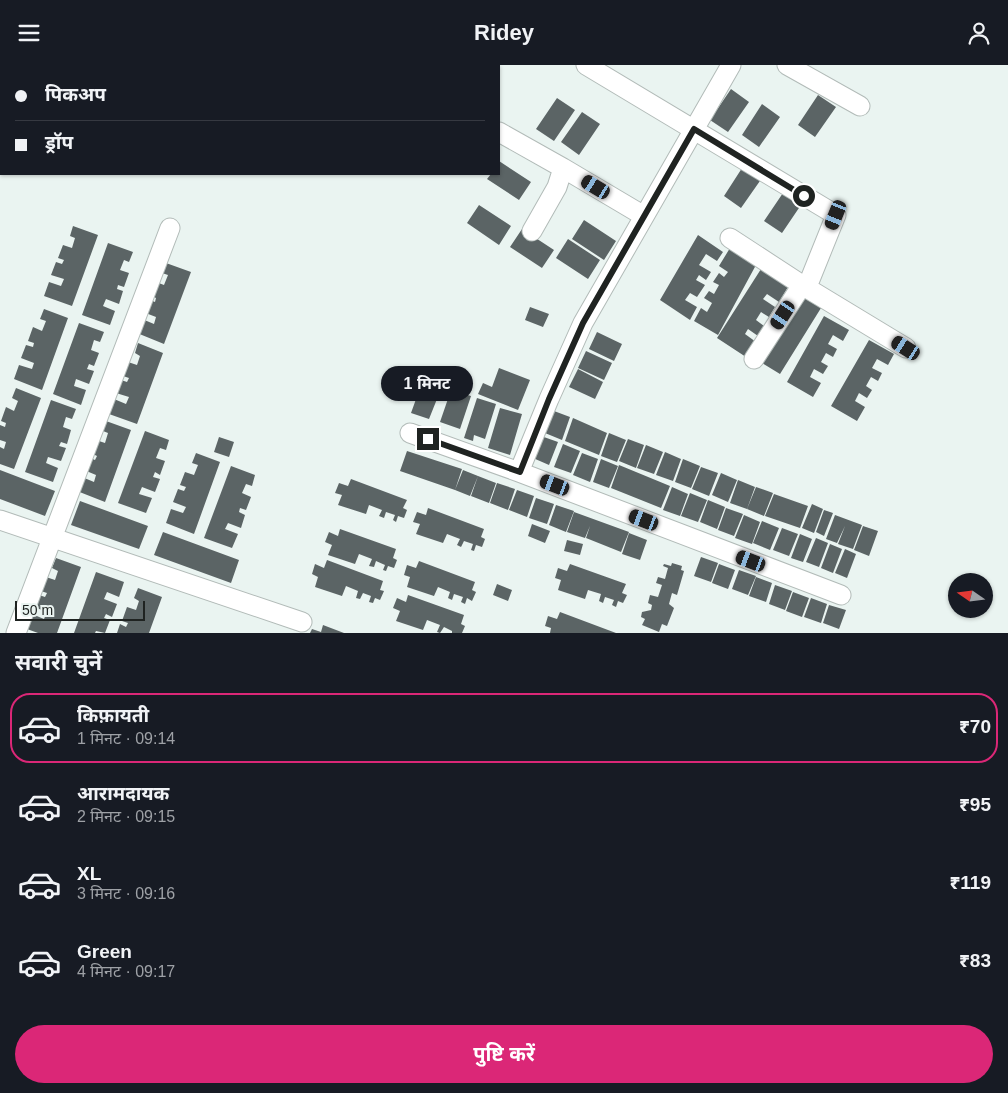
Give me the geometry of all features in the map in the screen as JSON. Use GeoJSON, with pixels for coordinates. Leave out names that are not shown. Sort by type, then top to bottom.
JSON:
{"type":"FeatureCollection","features":[{"type":"Feature","properties":{"kind":"street"},"geometry":{"type":"LineString","coordinates":[[586,65],[836,215],[809,282],[802,285],[754,359]]}},
{"type":"Feature","properties":{"kind":"street"},"geometry":{"type":"LineString","coordinates":[[520,472],[549,399],[583,323],[731,65]]}},
{"type":"Feature","properties":{"kind":"street"},"geometry":{"type":"LineString","coordinates":[[787,65],[860,106]]}},
{"type":"Feature","properties":{"kind":"street"},"geometry":{"type":"LineString","coordinates":[[500,133],[644,215]]}},
{"type":"Feature","properties":{"kind":"street"},"geometry":{"type":"LineString","coordinates":[[532,231],[557,187],[563,168]]}},
{"type":"Feature","properties":{"kind":"street"},"geometry":{"type":"LineString","coordinates":[[16,633],[170,229]]}},
{"type":"Feature","properties":{"kind":"street"},"geometry":{"type":"LineString","coordinates":[[730,238],[802,285],[906,348]]}},
{"type":"Feature","properties":{"kind":"street"},"geometry":{"type":"LineString","coordinates":[[410,433],[520,472],[841,595]]}},
{"type":"Feature","properties":{"kind":"street"},"geometry":{"type":"LineString","coordinates":[[0,520],[302,623]]}},
{"type":"Feature","properties":{"kind":"building"},"geometry":{"type":"Polygon","coordinates":[[[731,89],[749,102],[728,132],[710,120],[731,89]]]}},
{"type":"Feature","properties":{"kind":"building"},"geometry":{"type":"Polygon","coordinates":[[[818,95],[836,107],[815,137],[798,125],[818,95]]]}},
{"type":"Feature","properties":{"kind":"building"},"geometry":{"type":"Polygon","coordinates":[[[557,98],[575,110],[554,141],[536,129],[557,98]]]}},
{"type":"Feature","properties":{"kind":"building"},"geometry":{"type":"Polygon","coordinates":[[[762,104],[780,117],[759,147],[742,135],[762,104]]]}},
{"type":"Feature","properties":{"kind":"building"},"geometry":{"type":"Polygon","coordinates":[[[582,112],[600,124],[579,155],[561,142],[582,112]]]}},
{"type":"Feature","properties":{"kind":"building"},"geometry":{"type":"Polygon","coordinates":[[[500,162],[531,182],[519,200],[487,179],[490,175],[500,175],[500,162]]]}},
{"type":"Feature","properties":{"kind":"building"},"geometry":{"type":"Polygon","coordinates":[[[744,165],[762,178],[741,208],[724,196],[744,165]]]}},
{"type":"Feature","properties":{"kind":"building"},"geometry":{"type":"Polygon","coordinates":[[[785,190],[803,202],[782,233],[764,221],[785,190]]]}},
{"type":"Feature","properties":{"kind":"building"},"geometry":{"type":"Polygon","coordinates":[[[479,205],[511,226],[499,245],[467,223],[479,205]]]}},
{"type":"Feature","properties":{"kind":"building"},"geometry":{"type":"Polygon","coordinates":[[[584,220],[616,241],[604,260],[572,239],[584,220]]]}},
{"type":"Feature","properties":{"kind":"building"},"geometry":{"type":"Polygon","coordinates":[[[73,226],[98,235],[72,306],[44,296],[49,282],[61,286],[64,279],[51,275],[56,262],[62,264],[64,260],[58,258],[63,245],[72,248],[75,238],[70,236],[73,226]]]}},
{"type":"Feature","properties":{"kind":"building"},"geometry":{"type":"Polygon","coordinates":[[[522,229],[554,250],[542,268],[510,247],[522,229]]]}},
{"type":"Feature","properties":{"kind":"building"},"geometry":{"type":"Polygon","coordinates":[[[698,235],[723,252],[717,261],[706,254],[699,265],[711,272],[706,280],[699,275],[696,280],[705,285],[697,297],[690,293],[685,300],[697,307],[690,320],[660,300],[698,235]]]}},
{"type":"Feature","properties":{"kind":"building"},"geometry":{"type":"Polygon","coordinates":[[[568,239],[600,260],[588,279],[556,258],[568,239]]]}},
{"type":"Feature","properties":{"kind":"building"},"geometry":{"type":"Polygon","coordinates":[[[108,243],[133,252],[129,262],[124,260],[120,270],[129,273],[124,287],[118,285],[117,289],[123,291],[119,304],[106,299],[103,306],[115,311],[110,325],[82,315],[108,243]]]}},
{"type":"Feature","properties":{"kind":"building"},"geometry":{"type":"Polygon","coordinates":[[[730,248],[756,265],[718,335],[694,321],[701,308],[707,312],[712,303],[704,298],[709,291],[714,294],[719,285],[713,282],[719,273],[724,277],[728,272],[719,266],[730,248]]]}},
{"type":"Feature","properties":{"kind":"building"},"geometry":{"type":"Polygon","coordinates":[[[166,263],[191,272],[164,344],[137,333],[142,319],[154,324],[156,317],[143,312],[148,299],[155,302],[156,298],[150,295],[156,282],[164,285],[168,275],[162,273],[166,263]]]}},
{"type":"Feature","properties":{"kind":"building"},"geometry":{"type":"Polygon","coordinates":[[[761,269],[788,287],[779,302],[767,294],[763,299],[775,307],[769,317],[761,312],[756,320],[764,326],[758,336],[748,329],[745,334],[756,342],[746,357],[717,338],[761,269]]]}},
{"type":"Feature","properties":{"kind":"building"},"geometry":{"type":"Polygon","coordinates":[[[799,295],[821,308],[780,374],[757,360],[786,317],[791,320],[796,312],[791,309],[799,295]]]}},
{"type":"Feature","properties":{"kind":"building"},"geometry":{"type":"Polygon","coordinates":[[[530,307],[549,314],[543,327],[525,320],[530,307]]]}},
{"type":"Feature","properties":{"kind":"building"},"geometry":{"type":"Polygon","coordinates":[[[44,309],[68,318],[42,390],[14,379],[19,365],[32,369],[34,363],[21,358],[26,345],[33,347],[34,343],[28,341],[33,327],[42,331],[46,321],[40,319],[44,309]]]}},
{"type":"Feature","properties":{"kind":"building"},"geometry":{"type":"Polygon","coordinates":[[[824,316],[849,330],[843,341],[833,335],[828,344],[837,349],[833,357],[826,353],[821,362],[828,366],[823,374],[814,369],[810,377],[821,383],[813,397],[787,382],[824,316]]]}},
{"type":"Feature","properties":{"kind":"building"},"geometry":{"type":"Polygon","coordinates":[[[79,323],[104,332],[100,342],[94,340],[91,350],[99,353],[94,366],[89,364],[87,369],[94,371],[89,384],[76,379],[74,386],[86,390],[81,405],[53,394],[79,323]]]}},
{"type":"Feature","properties":{"kind":"building"},"geometry":{"type":"Polygon","coordinates":[[[597,332],[622,344],[614,361],[589,349],[597,332]]]}},
{"type":"Feature","properties":{"kind":"building"},"geometry":{"type":"Polygon","coordinates":[[[869,340],[894,354],[888,365],[877,359],[872,368],[882,373],[878,381],[871,377],[866,386],[872,390],[867,398],[859,393],[855,401],[865,407],[857,421],[831,406],[869,340]]]}},
{"type":"Feature","properties":{"kind":"building"},"geometry":{"type":"Polygon","coordinates":[[[138,343],[163,353],[137,424],[109,414],[114,399],[126,404],[129,397],[116,393],[121,380],[127,382],[129,378],[123,376],[128,362],[137,365],[140,356],[135,353],[138,343]]]}},
{"type":"Feature","properties":{"kind":"building"},"geometry":{"type":"Polygon","coordinates":[[[586,351],[612,363],[604,380],[578,368],[586,351]]]}},
{"type":"Feature","properties":{"kind":"building"},"geometry":{"type":"Polygon","coordinates":[[[499,368],[530,380],[518,410],[478,394],[483,383],[492,387],[499,368]]]}},
{"type":"Feature","properties":{"kind":"building"},"geometry":{"type":"Polygon","coordinates":[[[578,369],[603,382],[595,399],[569,387],[578,369]]]}},
{"type":"Feature","properties":{"kind":"building"},"geometry":{"type":"Polygon","coordinates":[[[424,377],[443,384],[429,419],[411,413],[424,377]]]}},
{"type":"Feature","properties":{"kind":"building"},"geometry":{"type":"Polygon","coordinates":[[[16,388],[41,398],[14,469],[0,464],[0,447],[4,449],[6,442],[0,440],[0,425],[5,427],[6,423],[1,421],[6,407],[14,411],[18,401],[12,398],[16,388]]]}},
{"type":"Feature","properties":{"kind":"building"},"geometry":{"type":"Polygon","coordinates":[[[451,390],[471,396],[460,429],[440,422],[451,390]]]}},
{"type":"Feature","properties":{"kind":"building"},"geometry":{"type":"Polygon","coordinates":[[[477,398],[496,404],[485,439],[474,435],[473,441],[464,438],[477,398]]]}},
{"type":"Feature","properties":{"kind":"building"},"geometry":{"type":"Polygon","coordinates":[[[51,400],[76,409],[72,419],[66,417],[63,427],[71,430],[67,444],[61,442],[59,446],[66,448],[61,461],[48,457],[46,463],[58,468],[53,482],[25,472],[51,400]]]}},
{"type":"Feature","properties":{"kind":"building"},"geometry":{"type":"Polygon","coordinates":[[[500,408],[522,414],[510,455],[488,448],[500,408]]]}},
{"type":"Feature","properties":{"kind":"building"},"geometry":{"type":"Polygon","coordinates":[[[554,411],[570,417],[562,440],[545,433],[554,411]]]}},
{"type":"Feature","properties":{"kind":"building"},"geometry":{"type":"Polygon","coordinates":[[[573,418],[607,433],[599,455],[565,441],[573,418]]]}},
{"type":"Feature","properties":{"kind":"building"},"geometry":{"type":"Polygon","coordinates":[[[106,421],[131,430],[105,502],[77,491],[82,477],[94,482],[96,475],[84,470],[88,457],[95,460],[97,456],[91,453],[96,440],[105,443],[108,433],[103,431],[106,421]]]}},
{"type":"Feature","properties":{"kind":"building"},"geometry":{"type":"Polygon","coordinates":[[[145,431],[169,440],[166,450],[160,448],[156,458],[165,461],[160,475],[155,472],[153,477],[160,479],[155,492],[142,487],[139,494],[152,498],[146,513],[118,503],[145,431]]]}},
{"type":"Feature","properties":{"kind":"building"},"geometry":{"type":"Polygon","coordinates":[[[609,433],[626,440],[617,462],[601,456],[609,433]]]}},
{"type":"Feature","properties":{"kind":"building"},"geometry":{"type":"Polygon","coordinates":[[[541,436],[558,442],[549,465],[533,458],[541,436]]]}},
{"type":"Feature","properties":{"kind":"building"},"geometry":{"type":"Polygon","coordinates":[[[219,437],[234,442],[229,457],[214,452],[219,437]]]}},
{"type":"Feature","properties":{"kind":"building"},"geometry":{"type":"Polygon","coordinates":[[[628,439],[644,445],[636,468],[619,461],[628,439]]]}},
{"type":"Feature","properties":{"kind":"building"},"geometry":{"type":"Polygon","coordinates":[[[563,444],[580,451],[571,473],[554,467],[563,444]]]}},
{"type":"Feature","properties":{"kind":"building"},"geometry":{"type":"Polygon","coordinates":[[[646,445],[663,452],[654,474],[637,468],[646,445]]]}},
{"type":"Feature","properties":{"kind":"building"},"geometry":{"type":"Polygon","coordinates":[[[407,451],[462,469],[455,490],[400,471],[407,451]]]}},
{"type":"Feature","properties":{"kind":"building"},"geometry":{"type":"Polygon","coordinates":[[[665,452],[681,459],[673,481],[656,475],[665,452]]]}},
{"type":"Feature","properties":{"kind":"building"},"geometry":{"type":"Polygon","coordinates":[[[196,453],[220,462],[194,534],[166,523],[171,509],[183,513],[186,507],[173,502],[178,489],[184,491],[186,487],[180,485],[185,472],[194,475],[198,465],[192,463],[196,453]]]}},
{"type":"Feature","properties":{"kind":"building"},"geometry":{"type":"Polygon","coordinates":[[[582,453],[598,459],[590,482],[573,475],[582,453]]]}},
{"type":"Feature","properties":{"kind":"building"},"geometry":{"type":"Polygon","coordinates":[[[601,459],[618,466],[609,488],[593,482],[601,459]]]}},
{"type":"Feature","properties":{"kind":"building"},"geometry":{"type":"Polygon","coordinates":[[[683,459],[700,466],[691,488],[675,482],[683,459]]]}},
{"type":"Feature","properties":{"kind":"building"},"geometry":{"type":"Polygon","coordinates":[[[619,465],[670,486],[661,508],[611,488],[619,465]]]}},
{"type":"Feature","properties":{"kind":"building"},"geometry":{"type":"Polygon","coordinates":[[[231,466],[255,475],[252,486],[246,484],[242,493],[251,497],[246,510],[240,508],[239,512],[245,515],[241,528],[228,523],[225,529],[238,534],[232,548],[204,538],[231,466]]]}},
{"type":"Feature","properties":{"kind":"building"},"geometry":{"type":"Polygon","coordinates":[[[701,467],[718,473],[709,496],[692,489],[701,467]]]}},
{"type":"Feature","properties":{"kind":"building"},"geometry":{"type":"Polygon","coordinates":[[[0,470],[55,491],[45,516],[0,499],[0,470]]]}},
{"type":"Feature","properties":{"kind":"building"},"geometry":{"type":"Polygon","coordinates":[[[463,470],[478,476],[470,496],[455,490],[463,470]]]}},
{"type":"Feature","properties":{"kind":"building"},"geometry":{"type":"Polygon","coordinates":[[[721,473],[737,480],[728,502],[712,495],[721,473]]]}},
{"type":"Feature","properties":{"kind":"building"},"geometry":{"type":"Polygon","coordinates":[[[478,476],[496,483],[489,503],[471,496],[478,476]]]}},
{"type":"Feature","properties":{"kind":"building"},"geometry":{"type":"Polygon","coordinates":[[[351,479],[407,500],[403,508],[407,510],[404,518],[398,516],[396,522],[393,520],[395,515],[386,512],[384,518],[379,516],[382,510],[369,505],[366,514],[338,505],[342,495],[335,493],[339,483],[348,486],[351,479]]]}},
{"type":"Feature","properties":{"kind":"building"},"geometry":{"type":"Polygon","coordinates":[[[738,480],[755,487],[747,509],[730,503],[738,480]]]}},
{"type":"Feature","properties":{"kind":"building"},"geometry":{"type":"Polygon","coordinates":[[[497,483],[515,489],[508,510],[490,503],[497,483]]]}},
{"type":"Feature","properties":{"kind":"building"},"geometry":{"type":"Polygon","coordinates":[[[672,487],[688,494],[680,516],[663,510],[672,487]]]}},
{"type":"Feature","properties":{"kind":"building"},"geometry":{"type":"Polygon","coordinates":[[[756,487],[773,493],[764,516],[747,509],[756,487]]]}},
{"type":"Feature","properties":{"kind":"building"},"geometry":{"type":"Polygon","coordinates":[[[517,490],[534,496],[527,517],[509,510],[517,490]]]}},
{"type":"Feature","properties":{"kind":"building"},"geometry":{"type":"Polygon","coordinates":[[[690,493],[707,500],[698,522],[681,516],[690,493]]]}},
{"type":"Feature","properties":{"kind":"building"},"geometry":{"type":"Polygon","coordinates":[[[774,494],[808,506],[800,528],[765,516],[774,494]]]}},
{"type":"Feature","properties":{"kind":"building"},"geometry":{"type":"Polygon","coordinates":[[[536,498],[554,504],[547,524],[529,518],[536,498]]]}},
{"type":"Feature","properties":{"kind":"building"},"geometry":{"type":"Polygon","coordinates":[[[708,500],[725,507],[717,529],[700,522],[708,500]]]}},
{"type":"Feature","properties":{"kind":"building"},"geometry":{"type":"Polygon","coordinates":[[[80,501],[148,526],[139,549],[71,525],[80,501]]]}},
{"type":"Feature","properties":{"kind":"building"},"geometry":{"type":"Polygon","coordinates":[[[812,504],[823,509],[814,533],[802,528],[812,504]]]}},
{"type":"Feature","properties":{"kind":"building"},"geometry":{"type":"Polygon","coordinates":[[[556,505],[574,511],[566,532],[549,525],[556,505]]]}},
{"type":"Feature","properties":{"kind":"building"},"geometry":{"type":"Polygon","coordinates":[[[428,508],[484,529],[481,537],[485,539],[482,547],[476,545],[474,551],[471,550],[473,544],[464,541],[461,547],[457,545],[460,539],[447,534],[443,543],[416,534],[420,524],[413,522],[417,512],[426,515],[428,508]]]}},
{"type":"Feature","properties":{"kind":"building"},"geometry":{"type":"Polygon","coordinates":[[[726,508],[743,514],[734,536],[718,530],[726,508]]]}},
{"type":"Feature","properties":{"kind":"building"},"geometry":{"type":"Polygon","coordinates":[[[824,510],[833,513],[824,536],[816,532],[824,510]]]}},
{"type":"Feature","properties":{"kind":"building"},"geometry":{"type":"Polygon","coordinates":[[[574,512],[629,532],[621,552],[586,538],[590,526],[585,538],[567,532],[574,512]]]}},
{"type":"Feature","properties":{"kind":"building"},"geometry":{"type":"Polygon","coordinates":[[[744,515],[760,522],[752,544],[735,538],[744,515]]]}},
{"type":"Feature","properties":{"kind":"building"},"geometry":{"type":"Polygon","coordinates":[[[835,515],[862,525],[853,549],[838,544],[845,526],[837,543],[826,539],[835,515]]]}},
{"type":"Feature","properties":{"kind":"building"},"geometry":{"type":"Polygon","coordinates":[[[762,521],[779,528],[770,550],[753,543],[762,521]]]}},
{"type":"Feature","properties":{"kind":"building"},"geometry":{"type":"Polygon","coordinates":[[[532,524],[550,531],[545,543],[528,536],[532,524]]]}},
{"type":"Feature","properties":{"kind":"building"},"geometry":{"type":"Polygon","coordinates":[[[863,526],[878,531],[869,556],[854,550],[863,526]]]}},
{"type":"Feature","properties":{"kind":"building"},"geometry":{"type":"Polygon","coordinates":[[[782,528],[798,534],[789,556],[773,550],[782,528]]]}},
{"type":"Feature","properties":{"kind":"building"},"geometry":{"type":"Polygon","coordinates":[[[340,529],[396,549],[393,558],[397,560],[394,568],[388,566],[386,571],[383,570],[385,565],[376,561],[374,567],[369,566],[372,559],[359,554],[355,564],[328,555],[332,545],[325,542],[329,532],[338,536],[340,529]]]}},
{"type":"Feature","properties":{"kind":"building"},"geometry":{"type":"Polygon","coordinates":[[[163,532],[239,560],[231,583],[154,555],[163,532]]]}},
{"type":"Feature","properties":{"kind":"building"},"geometry":{"type":"Polygon","coordinates":[[[629,533],[647,540],[640,560],[622,554],[629,533]]]}},
{"type":"Feature","properties":{"kind":"building"},"geometry":{"type":"Polygon","coordinates":[[[800,534],[812,539],[803,562],[791,558],[800,534]]]}},
{"type":"Feature","properties":{"kind":"building"},"geometry":{"type":"Polygon","coordinates":[[[816,538],[828,543],[819,567],[806,562],[816,538]]]}},
{"type":"Feature","properties":{"kind":"building"},"geometry":{"type":"Polygon","coordinates":[[[567,540],[583,544],[580,555],[564,551],[567,540]]]}},
{"type":"Feature","properties":{"kind":"building"},"geometry":{"type":"Polygon","coordinates":[[[830,544],[842,549],[833,573],[821,568],[830,544]]]}},
{"type":"Feature","properties":{"kind":"building"},"geometry":{"type":"Polygon","coordinates":[[[845,549],[856,554],[847,578],[835,573],[845,549]]]}},
{"type":"Feature","properties":{"kind":"building"},"geometry":{"type":"Polygon","coordinates":[[[701,557],[718,563],[711,582],[694,576],[701,557]]]}},
{"type":"Feature","properties":{"kind":"building"},"geometry":{"type":"Polygon","coordinates":[[[56,558],[81,567],[57,633],[38,633],[27,629],[32,614],[44,619],[47,612],[34,607],[39,595],[45,597],[47,593],[41,591],[46,577],[55,580],[58,571],[52,568],[56,558]]]}},
{"type":"Feature","properties":{"kind":"building"},"geometry":{"type":"Polygon","coordinates":[[[327,560],[383,581],[380,590],[384,591],[380,600],[375,598],[373,603],[369,602],[371,596],[363,593],[360,599],[356,598],[358,591],[346,586],[342,596],[315,587],[318,577],[312,574],[315,564],[324,568],[327,560]]]}},
{"type":"Feature","properties":{"kind":"building"},"geometry":{"type":"Polygon","coordinates":[[[419,561],[475,582],[472,590],[476,592],[472,601],[467,598],[465,604],[461,602],[463,597],[454,594],[452,600],[448,598],[450,592],[438,587],[434,596],[407,587],[410,577],[404,575],[407,565],[416,568],[419,561]]]}},
{"type":"Feature","properties":{"kind":"building"},"geometry":{"type":"Polygon","coordinates":[[[672,563],[682,566],[681,570],[684,571],[677,595],[672,593],[669,604],[674,608],[667,626],[662,624],[659,632],[642,625],[645,619],[641,617],[642,612],[651,610],[652,605],[648,603],[650,595],[658,597],[662,585],[656,583],[658,577],[665,579],[668,568],[663,566],[664,564],[671,566],[672,563]]]}},
{"type":"Feature","properties":{"kind":"building"},"geometry":{"type":"Polygon","coordinates":[[[570,564],[626,584],[622,593],[627,595],[623,603],[618,601],[616,607],[612,605],[614,600],[605,597],[603,603],[599,601],[601,594],[588,590],[585,599],[558,590],[561,580],[555,578],[558,568],[567,571],[570,564]]]}},
{"type":"Feature","properties":{"kind":"building"},"geometry":{"type":"Polygon","coordinates":[[[719,564],[735,570],[728,589],[712,583],[719,564]]]}},
{"type":"Feature","properties":{"kind":"building"},"geometry":{"type":"Polygon","coordinates":[[[739,570],[756,576],[748,595],[732,589],[739,570]]]}},
{"type":"Feature","properties":{"kind":"building"},"geometry":{"type":"Polygon","coordinates":[[[96,572],[124,582],[119,597],[107,592],[104,599],[117,604],[112,617],[106,614],[104,618],[110,620],[105,633],[96,631],[95,633],[74,633],[96,572]]]}},
{"type":"Feature","properties":{"kind":"building"},"geometry":{"type":"Polygon","coordinates":[[[756,577],[772,583],[766,602],[749,596],[756,577]]]}},
{"type":"Feature","properties":{"kind":"building"},"geometry":{"type":"Polygon","coordinates":[[[497,584],[512,590],[508,601],[493,595],[497,584]]]}},
{"type":"Feature","properties":{"kind":"building"},"geometry":{"type":"Polygon","coordinates":[[[775,585],[792,591],[785,610],[769,604],[775,585]]]}},
{"type":"Feature","properties":{"kind":"building"},"geometry":{"type":"Polygon","coordinates":[[[138,588],[162,597],[149,633],[117,633],[120,624],[126,627],[128,623],[122,621],[127,607],[136,610],[139,601],[134,598],[138,588]]]}},
{"type":"Feature","properties":{"kind":"building"},"geometry":{"type":"Polygon","coordinates":[[[793,592],[809,598],[802,617],[786,611],[793,592]]]}},
{"type":"Feature","properties":{"kind":"building"},"geometry":{"type":"Polygon","coordinates":[[[408,595],[464,615],[461,624],[465,626],[462,633],[452,633],[452,631],[444,627],[440,633],[437,632],[440,625],[427,620],[423,630],[396,621],[400,611],[393,608],[397,598],[406,602],[408,595]]]}},
{"type":"Feature","properties":{"kind":"building"},"geometry":{"type":"Polygon","coordinates":[[[811,598],[827,604],[821,623],[804,617],[811,598]]]}},
{"type":"Feature","properties":{"kind":"building"},"geometry":{"type":"Polygon","coordinates":[[[829,605],[846,610],[839,629],[823,623],[829,605]]]}},
{"type":"Feature","properties":{"kind":"building"},"geometry":{"type":"Polygon","coordinates":[[[560,612],[616,633],[550,633],[551,628],[545,626],[548,616],[557,619],[560,612]]]}},
{"type":"Feature","properties":{"kind":"building"},"geometry":{"type":"Polygon","coordinates":[[[323,625],[344,633],[310,633],[312,629],[321,632],[323,625]]]}},
{"type":"Feature","properties":{"kind":"route"},"geometry":{"type":"LineString","coordinates":[[428,439],[520,472],[549,399],[583,323],[694,129],[804,196]]}}]}
